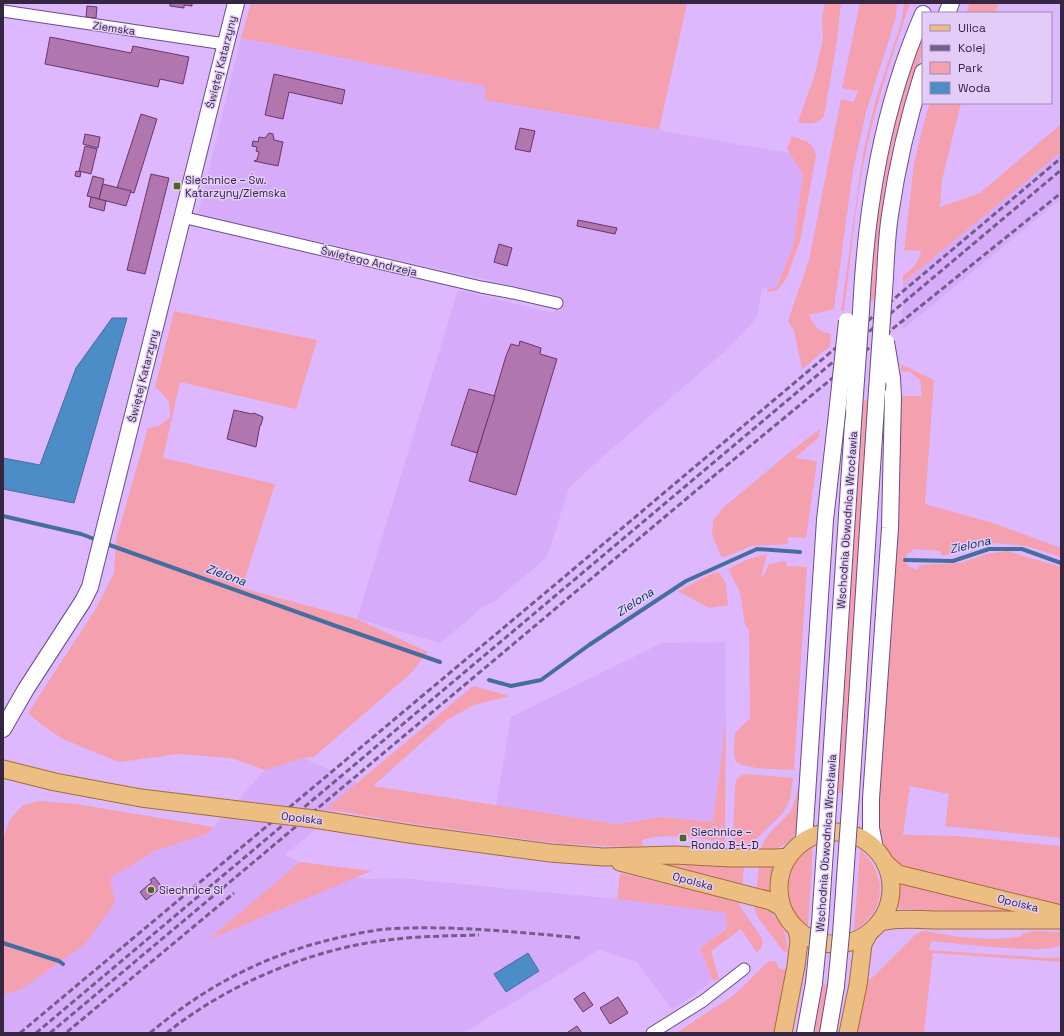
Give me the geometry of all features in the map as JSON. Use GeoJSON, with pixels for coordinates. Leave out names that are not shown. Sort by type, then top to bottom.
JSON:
{"type":"FeatureCollection","features":[{"type":"Feature","properties":{"kind":"main road","name":"Świętej Katarzyny"},"geometry":{"type":"LineString","coordinates":[[3,729],[26,689],[83,601],[90,587],[236,3]]}},
{"type":"Feature","properties":{"kind":"main road","name":"Wschodnia Obwodnica Wrocławia"},"geometry":{"type":"LineString","coordinates":[[924,12],[928,3]]}},
{"type":"Feature","properties":{"kind":"main road"},"geometry":{"type":"LineString","coordinates":[[946,12],[951,3]]}},
{"type":"Feature","properties":{"kind":"main road","name":"Wschodnia Obwodnica Wrocławia"},"geometry":{"type":"LineString","coordinates":[[805,1033],[814,983],[821,916],[860,310],[870,206],[885,125],[905,58],[922,16]]}},
{"type":"Feature","properties":{"kind":"main road","name":"Wschodnia Obwodnica Wrocławia"},"geometry":{"type":"LineString","coordinates":[[828,1033],[836,986],[841,934],[881,321],[890,217],[896,173],[907,124],[922,75]]}},
{"type":"Feature","properties":{"kind":"main road"},"geometry":{"type":"LineString","coordinates":[[804,841],[825,520],[848,321],[852,300],[864,263]]}},
{"type":"Feature","properties":{"kind":"main road"},"geometry":{"type":"LineString","coordinates":[[848,1033],[858,985],[863,944],[889,903],[891,883],[871,828],[871,799],[890,528],[893,397],[891,367],[881,321]]}},
{"type":"Feature","properties":{"kind":"main road","name":"Opolska"},"geometry":{"type":"LineString","coordinates":[[3,769],[55,782],[141,798],[314,819],[550,853],[603,857],[675,855],[730,858],[788,857]]}},
{"type":"Feature","properties":{"kind":"main road"},"geometry":{"type":"LineString","coordinates":[[874,927],[858,940],[845,944],[832,945],[814,940],[797,930],[788,920],[781,907],[778,890],[780,872],[788,857],[804,841],[815,835],[828,832],[841,832],[854,835],[865,841],[880,856]]}},
{"type":"Feature","properties":{"kind":"main road","name":"Opolska"},"geometry":{"type":"LineString","coordinates":[[880,856],[898,874],[1061,914]]}},
{"type":"Feature","properties":{"kind":"main road","name":"Opolska"},"geometry":{"type":"LineString","coordinates":[[603,857],[771,902],[781,907]]}},
{"type":"Feature","properties":{"kind":"main road","name":"Opolska"},"geometry":{"type":"LineString","coordinates":[[874,927],[890,919],[912,918],[937,920],[1061,920]]}},
{"type":"Feature","properties":{"kind":"main road"},"geometry":{"type":"LineString","coordinates":[[783,1033],[796,966],[799,941],[797,930]]}},
{"type":"Feature","properties":{"kind":"street","name":"Ziemska"},"geometry":{"type":"LineString","coordinates":[[3,11],[225,44]]}},
{"type":"Feature","properties":{"kind":"street","name":"Świętego Andrzeja"},"geometry":{"type":"LineString","coordinates":[[182,217],[474,286],[557,303]]}},
{"type":"Feature","properties":{"kind":"street"},"geometry":{"type":"LineString","coordinates":[[652,1033],[703,1001],[744,969]]}},
{"type":"Feature","properties":{"kind":"shaded area"},"geometry":{"type":"Polygon","coordinates":[[[241,38],[485,86],[485,100],[789,153],[803,174],[793,246],[775,288],[762,289],[755,320],[724,352],[601,458],[569,488],[547,557],[494,602],[484,606],[440,643],[357,619],[458,290],[554,313],[559,296],[198,215],[241,38]]]}},
{"type":"Feature","properties":{"kind":"shaded area"},"geometry":{"type":"Polygon","coordinates":[[[1061,152],[1061,199],[902,330],[903,283],[1061,152]]]}},
{"type":"Feature","properties":{"kind":"shaded area"},"geometry":{"type":"Polygon","coordinates":[[[725,642],[726,722],[714,822],[662,817],[617,824],[496,806],[511,717],[662,643],[725,642]]]}},
{"type":"Feature","properties":{"kind":"shaded area"},"geometry":{"type":"Polygon","coordinates":[[[304,758],[366,787],[285,855],[300,862],[364,879],[400,878],[617,899],[726,913],[727,927],[700,948],[713,981],[672,1010],[637,962],[599,950],[463,1033],[3,1033],[3,995],[19,989],[110,878],[155,851],[207,834],[265,770],[304,758]]]}},
{"type":"Feature","properties":{"kind":"green space"},"geometry":{"type":"Polygon","coordinates":[[[251,3],[687,3],[659,130],[485,100],[485,86],[241,38],[251,3]]]}},
{"type":"Feature","properties":{"kind":"green space"},"geometry":{"type":"Polygon","coordinates":[[[825,3],[841,3],[837,41],[824,116],[816,122],[798,122],[815,74],[823,39],[822,18],[825,3]]]}},
{"type":"Feature","properties":{"kind":"green space"},"geometry":{"type":"Polygon","coordinates":[[[860,3],[897,3],[896,17],[866,112],[853,171],[834,309],[809,315],[817,328],[823,332],[831,334],[830,346],[802,369],[794,330],[788,321],[809,260],[841,99],[854,102],[858,91],[842,88],[860,3]]]}},
{"type":"Feature","properties":{"kind":"green space"},"geometry":{"type":"Polygon","coordinates":[[[904,3],[910,3],[883,87],[866,150],[857,207],[844,311],[841,311],[863,154],[875,102],[902,20],[904,3]]]}},
{"type":"Feature","properties":{"kind":"green space"},"geometry":{"type":"Polygon","coordinates":[[[970,3],[999,3],[995,12],[966,12],[970,3]]]}},
{"type":"Feature","properties":{"kind":"green space"},"geometry":{"type":"Polygon","coordinates":[[[922,40],[922,54],[894,142],[884,201],[875,298],[868,305],[881,187],[895,122],[915,57],[922,40]]]}},
{"type":"Feature","properties":{"kind":"green space"},"geometry":{"type":"Polygon","coordinates":[[[930,104],[961,104],[942,180],[940,207],[980,193],[1061,124],[1061,152],[903,283],[903,275],[915,265],[919,259],[921,251],[904,250],[914,164],[930,104]]]}},
{"type":"Feature","properties":{"kind":"green space"},"geometry":{"type":"Polygon","coordinates":[[[792,136],[811,144],[816,156],[800,242],[786,279],[775,291],[767,292],[767,289],[776,288],[793,246],[803,174],[787,149],[792,136]]]}},
{"type":"Feature","properties":{"kind":"green space"},"geometry":{"type":"Polygon","coordinates":[[[174,311],[317,340],[296,409],[180,382],[163,458],[275,484],[242,588],[357,619],[428,652],[410,674],[314,757],[304,758],[265,770],[231,758],[179,754],[119,762],[63,739],[42,725],[28,713],[95,610],[114,573],[116,540],[148,428],[159,426],[170,417],[169,403],[163,394],[155,387],[174,311]]]}},
{"type":"Feature","properties":{"kind":"green space"},"geometry":{"type":"Polygon","coordinates":[[[901,364],[934,380],[925,504],[993,523],[1061,548],[1061,557],[1026,546],[997,543],[942,556],[940,551],[914,549],[907,554],[905,560],[908,566],[918,570],[919,565],[960,563],[986,554],[1007,551],[1061,567],[1061,838],[945,826],[949,794],[910,786],[903,835],[958,836],[1061,846],[1061,905],[898,866],[879,837],[878,819],[893,571],[899,396],[922,396],[920,380],[910,372],[901,371],[901,364]]]}},
{"type":"Feature","properties":{"kind":"green space"},"geometry":{"type":"Polygon","coordinates":[[[869,398],[844,793],[838,793],[863,402],[869,398]]]}},
{"type":"Feature","properties":{"kind":"green space"},"geometry":{"type":"Polygon","coordinates":[[[820,429],[819,437],[795,458],[817,461],[806,538],[788,537],[788,544],[751,546],[722,558],[712,535],[713,521],[723,508],[820,429]]]}},
{"type":"Feature","properties":{"kind":"green space"},"geometry":{"type":"Polygon","coordinates":[[[767,554],[761,577],[763,577],[769,564],[786,561],[787,566],[807,567],[794,770],[754,768],[746,766],[736,761],[734,755],[735,733],[750,718],[749,630],[745,625],[740,592],[728,569],[746,560],[767,554]]]}},
{"type":"Feature","properties":{"kind":"green space"},"geometry":{"type":"Polygon","coordinates":[[[719,572],[726,584],[728,605],[709,608],[678,591],[713,573],[719,572]]]}},
{"type":"Feature","properties":{"kind":"green space"},"geometry":{"type":"Polygon","coordinates":[[[473,686],[510,696],[474,705],[447,720],[373,786],[617,824],[662,817],[713,822],[726,722],[725,842],[673,836],[642,840],[643,846],[632,847],[562,844],[407,823],[326,809],[473,686]]]}},
{"type":"Feature","properties":{"kind":"green space"},"geometry":{"type":"Polygon","coordinates":[[[746,774],[793,778],[790,799],[782,814],[747,846],[735,844],[733,837],[735,785],[739,778],[746,774]]]}},
{"type":"Feature","properties":{"kind":"green space"},"geometry":{"type":"Polygon","coordinates":[[[800,784],[797,831],[786,844],[772,850],[761,851],[762,845],[768,835],[791,810],[800,784]]]}},
{"type":"Feature","properties":{"kind":"green space"},"geometry":{"type":"Polygon","coordinates":[[[39,801],[76,804],[214,827],[207,834],[155,851],[110,878],[115,903],[85,944],[23,988],[3,995],[3,840],[9,821],[23,805],[39,801]]]}},
{"type":"Feature","properties":{"kind":"green space"},"geometry":{"type":"Polygon","coordinates":[[[813,846],[808,926],[800,920],[795,913],[787,889],[790,872],[794,865],[806,851],[813,846]]]}},
{"type":"Feature","properties":{"kind":"green space"},"geometry":{"type":"Polygon","coordinates":[[[860,850],[869,859],[876,870],[880,892],[878,903],[873,913],[865,922],[854,930],[860,850]]]}},
{"type":"Feature","properties":{"kind":"green space"},"geometry":{"type":"Polygon","coordinates":[[[300,862],[371,871],[208,940],[300,862]]]}},
{"type":"Feature","properties":{"kind":"green space"},"geometry":{"type":"Polygon","coordinates":[[[651,862],[744,866],[742,887],[651,862]]]}},
{"type":"Feature","properties":{"kind":"green space"},"geometry":{"type":"Polygon","coordinates":[[[759,866],[772,866],[770,892],[768,893],[756,890],[759,866]]]}},
{"type":"Feature","properties":{"kind":"green space"},"geometry":{"type":"Polygon","coordinates":[[[620,873],[740,901],[739,905],[762,938],[763,943],[761,948],[757,953],[741,929],[711,951],[719,979],[713,981],[700,948],[727,928],[726,913],[617,899],[620,873]]]}},
{"type":"Feature","properties":{"kind":"green space"},"geometry":{"type":"Polygon","coordinates":[[[900,884],[1018,912],[920,910],[896,908],[900,884]]]}},
{"type":"Feature","properties":{"kind":"green space"},"geometry":{"type":"Polygon","coordinates":[[[754,906],[766,909],[780,923],[785,934],[788,952],[784,952],[757,916],[754,906]]]}},
{"type":"Feature","properties":{"kind":"green space"},"geometry":{"type":"Polygon","coordinates":[[[925,931],[985,939],[1010,938],[1022,936],[1021,934],[1035,931],[1061,932],[1061,945],[1052,948],[1020,949],[932,941],[929,950],[1048,958],[1061,957],[1061,962],[933,953],[924,1033],[856,1033],[866,979],[871,979],[915,935],[925,931]]]}},
{"type":"Feature","properties":{"kind":"green space"},"geometry":{"type":"Polygon","coordinates":[[[769,961],[776,962],[779,968],[788,970],[778,1033],[676,1033],[734,995],[769,961]]]}},
{"type":"Feature","properties":{"kind":"green space"},"geometry":{"type":"Polygon","coordinates":[[[821,984],[828,985],[821,1028],[820,1033],[812,1033],[821,984]]]}},
{"type":"Feature","properties":{"kind":"water"},"geometry":{"type":"Polygon","coordinates":[[[112,318],[127,318],[74,503],[3,489],[3,458],[40,465],[76,368],[112,318]]]}},
{"type":"Feature","properties":{"kind":"water"},"geometry":{"type":"Polygon","coordinates":[[[528,953],[539,971],[506,992],[494,974],[528,953]]]}},
{"type":"Feature","properties":{"kind":"building"},"geometry":{"type":"Polygon","coordinates":[[[170,3],[192,3],[192,6],[184,5],[184,8],[170,6],[170,3]]]}},
{"type":"Feature","properties":{"kind":"building"},"geometry":{"type":"Polygon","coordinates":[[[87,6],[97,7],[96,18],[86,17],[87,6]]]}},
{"type":"Feature","properties":{"kind":"building"},"geometry":{"type":"Polygon","coordinates":[[[50,37],[131,53],[133,46],[189,57],[183,84],[160,79],[158,87],[45,64],[50,37]]]}},
{"type":"Feature","properties":{"kind":"building"},"geometry":{"type":"Polygon","coordinates":[[[274,74],[345,90],[342,104],[289,92],[283,119],[265,115],[274,74]]]}},
{"type":"Feature","properties":{"kind":"building"},"geometry":{"type":"Polygon","coordinates":[[[141,114],[157,119],[134,193],[117,188],[141,114]]]}},
{"type":"Feature","properties":{"kind":"building"},"geometry":{"type":"Polygon","coordinates":[[[520,128],[535,131],[530,152],[515,149],[520,128]]]}},
{"type":"Feature","properties":{"kind":"building"},"geometry":{"type":"Polygon","coordinates":[[[269,133],[273,134],[274,140],[283,142],[278,166],[254,161],[257,160],[259,152],[256,151],[257,147],[252,146],[253,141],[258,142],[259,137],[265,138],[269,133]]]}},
{"type":"Feature","properties":{"kind":"building"},"geometry":{"type":"Polygon","coordinates":[[[85,134],[100,137],[98,148],[83,144],[85,134]]]}},
{"type":"Feature","properties":{"kind":"building"},"geometry":{"type":"Polygon","coordinates":[[[85,146],[97,149],[91,174],[79,171],[85,146]]]}},
{"type":"Feature","properties":{"kind":"building"},"geometry":{"type":"Polygon","coordinates":[[[76,171],[81,172],[80,177],[75,176],[76,171]]]}},
{"type":"Feature","properties":{"kind":"building"},"geometry":{"type":"Polygon","coordinates":[[[151,174],[169,178],[145,274],[127,270],[151,174]]]}},
{"type":"Feature","properties":{"kind":"building"},"geometry":{"type":"Polygon","coordinates":[[[93,176],[104,179],[99,199],[87,196],[93,176]]]}},
{"type":"Feature","properties":{"kind":"building"},"geometry":{"type":"Polygon","coordinates":[[[103,184],[131,191],[126,206],[99,199],[103,184]]]}},
{"type":"Feature","properties":{"kind":"building"},"geometry":{"type":"Polygon","coordinates":[[[91,197],[106,201],[104,211],[89,207],[91,197]]]}},
{"type":"Feature","properties":{"kind":"building"},"geometry":{"type":"Polygon","coordinates":[[[578,220],[617,228],[615,234],[577,226],[578,220]]]}},
{"type":"Feature","properties":{"kind":"building"},"geometry":{"type":"Polygon","coordinates":[[[499,244],[512,248],[507,266],[494,262],[499,244]]]}},
{"type":"Feature","properties":{"kind":"building"},"geometry":{"type":"Polygon","coordinates":[[[520,341],[541,348],[540,354],[557,359],[516,495],[469,481],[506,356],[511,344],[519,346],[520,341]]]}},
{"type":"Feature","properties":{"kind":"building"},"geometry":{"type":"Polygon","coordinates":[[[469,389],[495,396],[477,453],[451,445],[469,389]]]}},
{"type":"Feature","properties":{"kind":"building"},"geometry":{"type":"Polygon","coordinates":[[[234,410],[252,414],[254,413],[263,417],[256,447],[227,439],[234,410]]]}},
{"type":"Feature","properties":{"kind":"building","name":"Siechnice Si"},"geometry":{"type":"Polygon","coordinates":[[[154,877],[162,887],[146,900],[140,892],[152,882],[150,880],[154,877]]]}},
{"type":"Feature","properties":{"kind":"building"},"geometry":{"type":"Polygon","coordinates":[[[584,992],[593,1005],[583,1012],[574,999],[584,992]]]}},
{"type":"Feature","properties":{"kind":"building"},"geometry":{"type":"Polygon","coordinates":[[[618,997],[628,1013],[610,1024],[600,1008],[618,997]]]}},
{"type":"Feature","properties":{"kind":"building"},"geometry":{"type":"Polygon","coordinates":[[[577,1026],[582,1033],[568,1032],[577,1026]]]}},
{"type":"Feature","properties":{"kind":"waterway","name":"Zielona"},"geometry":{"type":"LineString","coordinates":[[3,516],[81,534],[97,540]]}},
{"type":"Feature","properties":{"kind":"waterway","name":"Zielona"},"geometry":{"type":"LineString","coordinates":[[104,543],[440,662]]}},
{"type":"Feature","properties":{"kind":"waterway","name":"Zielona"},"geometry":{"type":"LineString","coordinates":[[489,680],[511,686],[541,680],[589,645],[686,581],[757,549],[800,552]]}},
{"type":"Feature","properties":{"kind":"waterway","name":"Zielona"},"geometry":{"type":"LineString","coordinates":[[905,560],[953,561],[989,549],[1022,549],[1061,563]]}},
{"type":"Feature","properties":{"kind":"waterway"},"geometry":{"type":"LineString","coordinates":[[3,943],[59,961],[63,964]]}},
{"type":"Feature","properties":{"kind":"railway"},"geometry":{"type":"LineString","coordinates":[[20,1033],[1061,158]]}},
{"type":"Feature","properties":{"kind":"railway"},"geometry":{"type":"LineString","coordinates":[[36,1033],[1061,170]]}},
{"type":"Feature","properties":{"kind":"railway"},"geometry":{"type":"LineString","coordinates":[[50,1033],[698,489],[875,343],[1061,193]]}},
{"type":"Feature","properties":{"kind":"railway"},"geometry":{"type":"LineString","coordinates":[[67,1032],[234,893]]}},
{"type":"Feature","properties":{"kind":"railway"},"geometry":{"type":"LineString","coordinates":[[150,1033],[190,1002],[232,977],[277,956],[325,941],[371,931],[411,928],[484,930],[581,938]]}},
{"type":"Feature","properties":{"kind":"railway"},"geometry":{"type":"LineString","coordinates":[[167,1033],[216,999],[243,985],[301,960],[360,944],[388,940],[479,935]]}},
{"type":"Feature","properties":{"kind":"place","name":"Siechnice – Św. Katarzyny/Ziemska"},"geometry":{"type":"Point","coordinates":[177,186]}},
{"type":"Feature","properties":{"kind":"place","name":"Siechnice – Rondo B-Ł-D"},"geometry":{"type":"Point","coordinates":[683,838]}},
{"type":"Feature","properties":{"kind":"place","name":"Siechnice Si"},"geometry":{"type":"Point","coordinates":[151,890]}}]}
